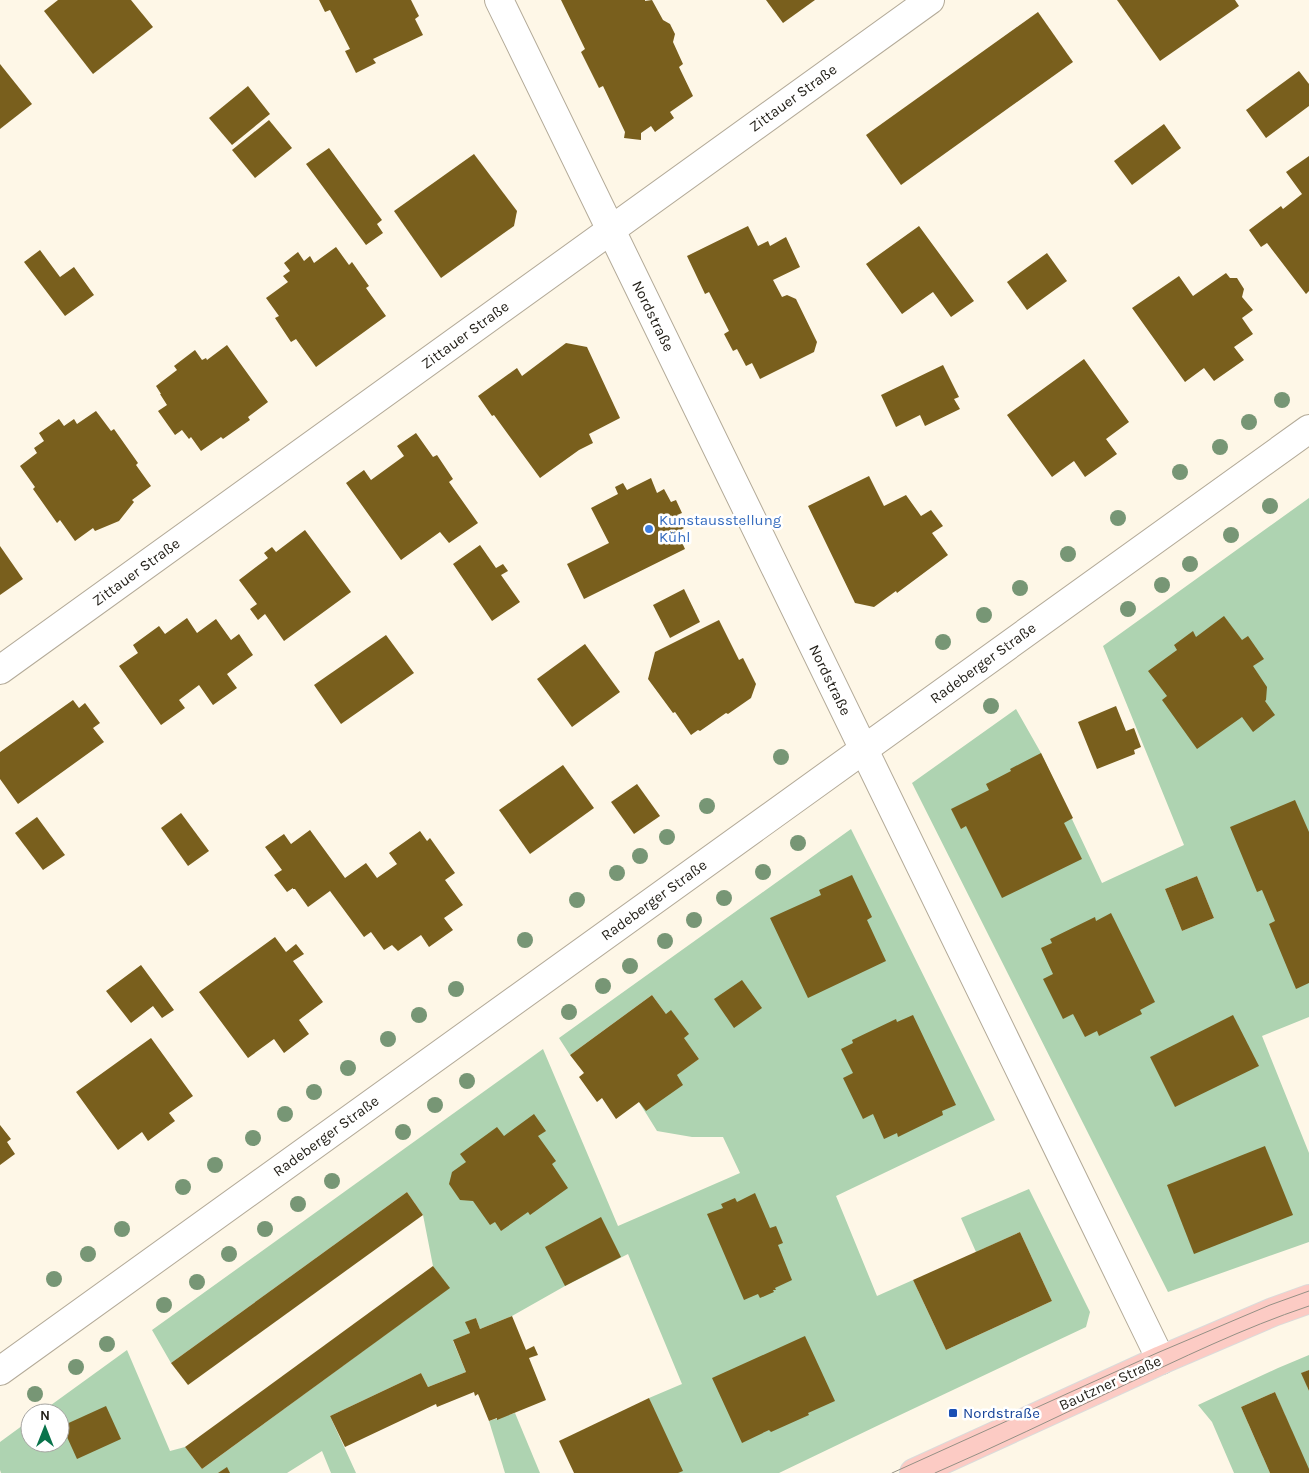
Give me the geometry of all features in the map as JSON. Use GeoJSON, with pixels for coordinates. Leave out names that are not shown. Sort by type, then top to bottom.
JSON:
{"type":"FeatureCollection","features":[{"type":"Feature","properties":{"kind":"main road","name":"Bautzner Straße"},"geometry":{"type":"LineString","coordinates":[[914,1473],[1161,1360],[1273,1312],[1309,1299]]}},
{"type":"Feature","properties":{"kind":"street","name":"Nordstraße"},"geometry":{"type":"LineString","coordinates":[[499,0],[1161,1360]]}},
{"type":"Feature","properties":{"kind":"street","name":"Zittauer Straße"},"geometry":{"type":"LineString","coordinates":[[0,670],[930,0]]}},
{"type":"Feature","properties":{"kind":"street","name":"Radeberger Straße"},"geometry":{"type":"LineString","coordinates":[[0,1371],[1309,429]]}},
{"type":"Feature","properties":{"kind":"green space"},"geometry":{"type":"Polygon","coordinates":[[[1309,498],[1309,1017],[1262,1036],[1309,1153],[1309,1242],[1168,1292],[912,783],[1016,709],[1041,753],[1102,883],[1184,845],[1103,646],[1309,498]],[[1197,876],[1165,889],[1182,931],[1214,918],[1197,876]]]}},
{"type":"Feature","properties":{"kind":"green space"},"geometry":{"type":"Polygon","coordinates":[[[851,829],[995,1120],[836,1196],[877,1296],[913,1280],[946,1350],[1052,1301],[1020,1232],[976,1252],[961,1218],[1029,1189],[1090,1312],[1086,1327],[779,1473],[678,1473],[649,1398],[682,1384],[628,1254],[512,1316],[480,1329],[476,1318],[466,1323],[470,1333],[453,1341],[466,1372],[428,1387],[421,1373],[330,1416],[356,1473],[331,1473],[322,1451],[287,1473],[1,1473],[0,1442],[20,1427],[20,1453],[70,1453],[70,1403],[54,1403],[127,1350],[170,1451],[185,1447],[202,1469],[449,1288],[433,1266],[423,1215],[407,1192],[171,1363],[152,1330],[543,1049],[618,1226],[740,1173],[723,1137],[692,1137],[657,1131],[639,1102],[699,1059],[652,995],[570,1055],[559,1038],[851,829]]]}},
{"type":"Feature","properties":{"kind":"green space"},"geometry":{"type":"Polygon","coordinates":[[[1309,1355],[1309,1370],[1302,1373],[1309,1391],[1309,1472],[1275,1392],[1241,1407],[1270,1473],[1234,1473],[1212,1422],[1198,1405],[1309,1355]]]}},
{"type":"Feature","properties":{"kind":"green space"},"geometry":{"type":"Polygon","coordinates":[[[515,1413],[540,1473],[505,1473],[489,1421],[515,1413]]]}},
{"type":"Feature","properties":{"kind":"building"},"geometry":{"type":"Polygon","coordinates":[[[58,0],[131,0],[153,27],[93,74],[44,11],[58,0]]]}},
{"type":"Feature","properties":{"kind":"building"},"geometry":{"type":"Polygon","coordinates":[[[319,0],[411,0],[419,16],[415,19],[423,35],[373,59],[376,63],[356,73],[345,51],[350,49],[330,10],[325,12],[319,0]]]}},
{"type":"Feature","properties":{"kind":"building"},"geometry":{"type":"Polygon","coordinates":[[[561,0],[652,0],[663,20],[670,24],[675,34],[673,42],[683,64],[679,67],[693,96],[670,112],[674,118],[655,132],[651,126],[641,133],[641,140],[624,138],[625,132],[603,86],[599,88],[581,52],[585,49],[561,0]]]}},
{"type":"Feature","properties":{"kind":"building"},"geometry":{"type":"Polygon","coordinates":[[[766,0],[815,0],[783,23],[766,0]]]}},
{"type":"Feature","properties":{"kind":"building"},"geometry":{"type":"Polygon","coordinates":[[[1117,0],[1235,0],[1239,6],[1160,61],[1117,0]]]}},
{"type":"Feature","properties":{"kind":"building"},"geometry":{"type":"Polygon","coordinates":[[[1038,12],[1073,62],[901,185],[866,135],[1038,12]]]}},
{"type":"Feature","properties":{"kind":"building"},"geometry":{"type":"Polygon","coordinates":[[[0,64],[32,104],[0,129],[0,64]]]}},
{"type":"Feature","properties":{"kind":"building"},"geometry":{"type":"Polygon","coordinates":[[[1299,71],[1309,84],[1309,106],[1266,138],[1246,110],[1299,71]]]}},
{"type":"Feature","properties":{"kind":"building"},"geometry":{"type":"Polygon","coordinates":[[[248,86],[270,114],[232,145],[209,118],[248,86]]]}},
{"type":"Feature","properties":{"kind":"building"},"geometry":{"type":"Polygon","coordinates":[[[269,120],[292,148],[255,178],[232,150],[269,120]]]}},
{"type":"Feature","properties":{"kind":"building"},"geometry":{"type":"Polygon","coordinates":[[[1164,124],[1181,148],[1132,185],[1114,161],[1164,124]]]}},
{"type":"Feature","properties":{"kind":"building"},"geometry":{"type":"Polygon","coordinates":[[[329,148],[382,220],[377,224],[383,233],[366,245],[306,164],[329,148]]]}},
{"type":"Feature","properties":{"kind":"building"},"geometry":{"type":"Polygon","coordinates":[[[474,154],[517,211],[514,226],[441,278],[394,211],[474,154]]]}},
{"type":"Feature","properties":{"kind":"building"},"geometry":{"type":"Polygon","coordinates":[[[1309,156],[1309,291],[1306,294],[1267,243],[1261,247],[1249,230],[1281,206],[1283,209],[1302,194],[1286,172],[1309,156]]]}},
{"type":"Feature","properties":{"kind":"building"},"geometry":{"type":"Polygon","coordinates":[[[748,226],[758,246],[768,241],[770,246],[786,237],[800,267],[773,280],[782,297],[787,295],[796,299],[817,342],[814,352],[760,379],[752,363],[746,366],[737,349],[733,351],[724,334],[729,331],[709,292],[705,294],[687,256],[748,226]]]}},
{"type":"Feature","properties":{"kind":"building"},"geometry":{"type":"Polygon","coordinates":[[[919,226],[974,301],[951,317],[933,292],[902,314],[866,264],[919,226]]]}},
{"type":"Feature","properties":{"kind":"building"},"geometry":{"type":"Polygon","coordinates":[[[336,247],[349,265],[352,262],[369,286],[366,288],[386,316],[316,367],[296,339],[291,342],[275,318],[279,316],[266,298],[288,282],[283,276],[290,271],[284,263],[298,252],[304,261],[310,256],[314,263],[336,247]]]}},
{"type":"Feature","properties":{"kind":"building"},"geometry":{"type":"Polygon","coordinates":[[[40,250],[60,277],[74,267],[94,295],[65,316],[24,262],[40,250]]]}},
{"type":"Feature","properties":{"kind":"building"},"geometry":{"type":"Polygon","coordinates":[[[1047,253],[1067,281],[1027,310],[1007,282],[1047,253]]]}},
{"type":"Feature","properties":{"kind":"building"},"geometry":{"type":"Polygon","coordinates":[[[1226,273],[1230,278],[1237,278],[1244,289],[1242,297],[1253,310],[1242,318],[1253,334],[1234,347],[1244,360],[1214,381],[1204,368],[1185,382],[1132,308],[1179,276],[1193,296],[1226,273]]]}},
{"type":"Feature","properties":{"kind":"building"},"geometry":{"type":"Polygon","coordinates":[[[566,343],[587,347],[620,418],[589,434],[593,443],[579,450],[540,478],[478,396],[517,368],[522,376],[566,343]]]}},
{"type":"Feature","properties":{"kind":"building"},"geometry":{"type":"Polygon","coordinates":[[[227,345],[268,402],[248,417],[250,420],[223,439],[221,437],[201,451],[191,437],[189,439],[182,430],[175,435],[158,411],[167,405],[156,386],[177,370],[174,366],[195,350],[202,360],[206,358],[207,360],[227,345]]]}},
{"type":"Feature","properties":{"kind":"building"},"geometry":{"type":"Polygon","coordinates":[[[1084,359],[1129,422],[1106,439],[1117,454],[1085,477],[1074,461],[1052,477],[1007,415],[1084,359]]]}},
{"type":"Feature","properties":{"kind":"building"},"geometry":{"type":"Polygon","coordinates":[[[943,365],[959,397],[954,399],[960,409],[925,426],[920,415],[896,427],[881,395],[943,365]]]}},
{"type":"Feature","properties":{"kind":"building"},"geometry":{"type":"Polygon","coordinates":[[[96,411],[111,431],[114,429],[138,463],[136,465],[151,486],[132,500],[134,502],[119,521],[95,531],[93,528],[75,541],[60,520],[57,523],[33,489],[35,487],[20,466],[37,453],[34,448],[44,441],[39,433],[59,419],[64,426],[74,419],[77,424],[96,411]]]}},
{"type":"Feature","properties":{"kind":"building"},"geometry":{"type":"Polygon","coordinates":[[[416,433],[433,457],[437,455],[453,479],[449,482],[478,523],[449,543],[440,532],[401,560],[346,483],[364,470],[371,480],[404,456],[397,446],[416,433]]]}},
{"type":"Feature","properties":{"kind":"building"},"geometry":{"type":"Polygon","coordinates":[[[869,476],[884,506],[906,495],[921,516],[931,510],[943,526],[932,533],[948,555],[897,593],[896,591],[874,607],[855,603],[808,506],[869,476]]]}},
{"type":"Feature","properties":{"kind":"building"},"geometry":{"type":"Polygon","coordinates":[[[651,478],[657,493],[664,489],[671,502],[676,500],[682,513],[677,515],[684,528],[677,532],[685,549],[584,599],[567,564],[609,543],[591,508],[618,494],[615,487],[623,483],[627,490],[651,478]]]}},
{"type":"Feature","properties":{"kind":"building"},"geometry":{"type":"Polygon","coordinates":[[[305,530],[351,592],[284,641],[265,614],[258,620],[250,609],[257,604],[239,580],[268,558],[264,553],[272,547],[276,552],[305,530]]]}},
{"type":"Feature","properties":{"kind":"building"},"geometry":{"type":"Polygon","coordinates":[[[480,545],[496,568],[503,564],[508,571],[501,575],[520,602],[492,621],[453,564],[480,545]]]}},
{"type":"Feature","properties":{"kind":"building"},"geometry":{"type":"Polygon","coordinates":[[[0,546],[23,579],[0,595],[0,546]]]}},
{"type":"Feature","properties":{"kind":"building"},"geometry":{"type":"Polygon","coordinates":[[[684,589],[700,622],[670,638],[653,605],[684,589]]]}},
{"type":"Feature","properties":{"kind":"building"},"geometry":{"type":"Polygon","coordinates":[[[1224,616],[1242,640],[1248,636],[1264,659],[1253,666],[1267,687],[1265,701],[1275,715],[1253,732],[1242,717],[1197,749],[1162,700],[1167,696],[1148,671],[1177,650],[1174,645],[1193,631],[1196,637],[1224,616]]]}},
{"type":"Feature","properties":{"kind":"building"},"geometry":{"type":"Polygon","coordinates":[[[187,618],[197,633],[216,619],[231,640],[239,634],[253,655],[227,674],[237,688],[213,705],[199,685],[179,700],[185,708],[161,725],[119,666],[138,653],[133,645],[159,626],[165,634],[187,618]]]}},
{"type":"Feature","properties":{"kind":"building"},"geometry":{"type":"Polygon","coordinates":[[[719,620],[739,660],[743,658],[756,684],[751,698],[728,714],[726,713],[691,735],[648,679],[655,652],[719,620]]]}},
{"type":"Feature","properties":{"kind":"building"},"geometry":{"type":"Polygon","coordinates":[[[386,635],[414,673],[341,724],[314,685],[386,635]]]}},
{"type":"Feature","properties":{"kind":"building"},"geometry":{"type":"Polygon","coordinates":[[[585,644],[620,692],[572,727],[537,679],[585,644]]]}},
{"type":"Feature","properties":{"kind":"building"},"geometry":{"type":"Polygon","coordinates":[[[73,700],[79,708],[85,703],[100,723],[93,728],[104,742],[18,804],[0,779],[0,752],[73,700]]]}},
{"type":"Feature","properties":{"kind":"building"},"geometry":{"type":"Polygon","coordinates":[[[1116,706],[1126,731],[1134,728],[1141,747],[1134,750],[1135,754],[1097,769],[1078,722],[1116,706]]]}},
{"type":"Feature","properties":{"kind":"building"},"geometry":{"type":"Polygon","coordinates":[[[1041,753],[1073,818],[1064,823],[1082,859],[1002,898],[966,826],[961,829],[951,809],[989,790],[986,784],[1041,753]]]}},
{"type":"Feature","properties":{"kind":"building"},"geometry":{"type":"Polygon","coordinates":[[[563,765],[594,808],[530,854],[499,810],[563,765]]]}},
{"type":"Feature","properties":{"kind":"building"},"geometry":{"type":"Polygon","coordinates":[[[637,784],[660,816],[634,834],[611,802],[637,784]]]}},
{"type":"Feature","properties":{"kind":"building"},"geometry":{"type":"Polygon","coordinates":[[[1295,800],[1309,832],[1309,983],[1296,989],[1269,924],[1275,921],[1262,890],[1257,892],[1230,827],[1295,800]]]}},
{"type":"Feature","properties":{"kind":"building"},"geometry":{"type":"Polygon","coordinates":[[[181,813],[209,851],[188,866],[161,828],[181,813]]]}},
{"type":"Feature","properties":{"kind":"building"},"geometry":{"type":"Polygon","coordinates":[[[37,817],[65,855],[43,870],[15,833],[37,817]]]}},
{"type":"Feature","properties":{"kind":"building"},"geometry":{"type":"Polygon","coordinates":[[[310,830],[345,878],[366,863],[377,878],[397,864],[389,853],[420,831],[427,841],[430,838],[455,873],[445,880],[463,905],[444,918],[453,930],[429,947],[421,935],[398,951],[392,945],[384,950],[371,932],[364,937],[330,891],[308,907],[295,889],[293,888],[287,892],[274,875],[282,870],[265,847],[284,834],[291,844],[310,830]]]}},
{"type":"Feature","properties":{"kind":"building"},"geometry":{"type":"Polygon","coordinates":[[[852,875],[872,917],[867,920],[886,961],[808,998],[770,918],[821,895],[819,890],[852,875]]]}},
{"type":"Feature","properties":{"kind":"building"},"geometry":{"type":"Polygon","coordinates":[[[1197,876],[1214,918],[1182,931],[1165,889],[1197,876]]]}},
{"type":"Feature","properties":{"kind":"building"},"geometry":{"type":"Polygon","coordinates":[[[1111,913],[1155,1002],[1140,1010],[1142,1014],[1099,1036],[1097,1031],[1085,1037],[1073,1014],[1063,1019],[1043,979],[1053,974],[1041,948],[1052,943],[1050,939],[1095,917],[1096,921],[1111,913]]]}},
{"type":"Feature","properties":{"kind":"building"},"geometry":{"type":"Polygon","coordinates":[[[275,937],[286,952],[296,944],[304,954],[293,961],[323,1002],[299,1020],[309,1034],[284,1053],[274,1039],[248,1058],[199,992],[275,937]]]}},
{"type":"Feature","properties":{"kind":"building"},"geometry":{"type":"Polygon","coordinates":[[[141,965],[174,1010],[162,1018],[153,1006],[131,1023],[106,991],[141,965]]]}},
{"type":"Feature","properties":{"kind":"building"},"geometry":{"type":"Polygon","coordinates":[[[742,980],[762,1008],[734,1028],[714,999],[742,980]]]}},
{"type":"Feature","properties":{"kind":"building"},"geometry":{"type":"Polygon","coordinates":[[[652,995],[666,1014],[671,1010],[689,1034],[684,1038],[699,1059],[677,1075],[683,1085],[646,1111],[639,1102],[616,1119],[602,1098],[597,1102],[579,1077],[584,1073],[570,1055],[652,995]]]}},
{"type":"Feature","properties":{"kind":"building"},"geometry":{"type":"Polygon","coordinates":[[[913,1015],[956,1105],[942,1111],[943,1115],[898,1137],[897,1133],[884,1139],[873,1114],[863,1119],[843,1078],[853,1073],[841,1049],[853,1043],[852,1040],[896,1019],[897,1022],[913,1015]]]}},
{"type":"Feature","properties":{"kind":"building"},"geometry":{"type":"Polygon","coordinates":[[[1233,1015],[1259,1066],[1175,1107],[1150,1057],[1233,1015]]]}},
{"type":"Feature","properties":{"kind":"building"},"geometry":{"type":"Polygon","coordinates":[[[151,1038],[193,1096],[169,1113],[175,1121],[148,1141],[142,1132],[118,1150],[76,1092],[151,1038]]]}},
{"type":"Feature","properties":{"kind":"building"},"geometry":{"type":"Polygon","coordinates":[[[534,1114],[546,1131],[538,1136],[556,1161],[552,1164],[568,1188],[530,1215],[528,1212],[501,1231],[495,1222],[490,1225],[473,1201],[460,1200],[449,1184],[452,1172],[466,1162],[460,1154],[497,1127],[504,1136],[534,1114]]]}},
{"type":"Feature","properties":{"kind":"building"},"geometry":{"type":"Polygon","coordinates":[[[0,1125],[11,1139],[7,1142],[15,1154],[0,1165],[0,1125]]]}},
{"type":"Feature","properties":{"kind":"building"},"geometry":{"type":"Polygon","coordinates":[[[1265,1146],[1293,1215],[1194,1254],[1167,1185],[1265,1146]]]}},
{"type":"Feature","properties":{"kind":"building"},"geometry":{"type":"Polygon","coordinates":[[[407,1192],[423,1215],[188,1385],[171,1363],[407,1192]]]}},
{"type":"Feature","properties":{"kind":"building"},"geometry":{"type":"Polygon","coordinates":[[[755,1193],[770,1228],[776,1226],[783,1243],[778,1245],[792,1280],[775,1288],[774,1292],[760,1298],[758,1294],[744,1300],[707,1214],[723,1208],[721,1204],[735,1198],[737,1202],[755,1193]]]}},
{"type":"Feature","properties":{"kind":"building"},"geometry":{"type":"Polygon","coordinates":[[[601,1217],[621,1257],[565,1286],[545,1247],[601,1217]]]}},
{"type":"Feature","properties":{"kind":"building"},"geometry":{"type":"Polygon","coordinates":[[[1020,1232],[1052,1301],[946,1350],[913,1280],[1020,1232]]]}},
{"type":"Feature","properties":{"kind":"building"},"geometry":{"type":"Polygon","coordinates":[[[433,1266],[450,1288],[202,1469],[185,1447],[433,1266]]]}},
{"type":"Feature","properties":{"kind":"building"},"geometry":{"type":"Polygon","coordinates":[[[512,1316],[526,1350],[534,1346],[538,1355],[529,1358],[546,1400],[497,1420],[497,1418],[489,1421],[478,1394],[475,1396],[474,1392],[437,1407],[436,1404],[345,1447],[330,1416],[421,1373],[428,1387],[466,1372],[453,1340],[470,1333],[465,1322],[476,1318],[480,1329],[512,1316]]]}},
{"type":"Feature","properties":{"kind":"building"},"geometry":{"type":"Polygon","coordinates":[[[805,1336],[835,1401],[808,1413],[809,1415],[771,1432],[769,1430],[742,1443],[712,1378],[805,1336]]]}},
{"type":"Feature","properties":{"kind":"building"},"geometry":{"type":"Polygon","coordinates":[[[1309,1370],[1309,1391],[1301,1373],[1309,1370]]]}},
{"type":"Feature","properties":{"kind":"building"},"geometry":{"type":"Polygon","coordinates":[[[1275,1392],[1309,1469],[1309,1473],[1270,1473],[1241,1407],[1275,1392]]]}},
{"type":"Feature","properties":{"kind":"building"},"geometry":{"type":"Polygon","coordinates":[[[649,1398],[683,1471],[678,1473],[574,1473],[559,1441],[649,1398]]]}},
{"type":"Feature","properties":{"kind":"building"},"geometry":{"type":"Polygon","coordinates":[[[106,1406],[121,1439],[77,1459],[70,1444],[70,1422],[106,1406]]]}},
{"type":"Feature","properties":{"kind":"building"},"geometry":{"type":"Polygon","coordinates":[[[227,1467],[230,1473],[218,1473],[227,1467]]]}},
{"type":"Feature","properties":{"kind":"tram line"},"geometry":{"type":"LineString","coordinates":[[892,1473],[1157,1353],[1270,1305],[1309,1291]]}},
{"type":"Feature","properties":{"kind":"tram line"},"geometry":{"type":"LineString","coordinates":[[935,1473],[1212,1344],[1309,1306]]}},
{"type":"Feature","properties":{"kind":"place","name":"Kunstausstellung Kühl"},"geometry":{"type":"Point","coordinates":[649,529]}},
{"type":"Feature","properties":{"kind":"place","name":"Nordstraße"},"geometry":{"type":"Point","coordinates":[953,1413]}}]}
